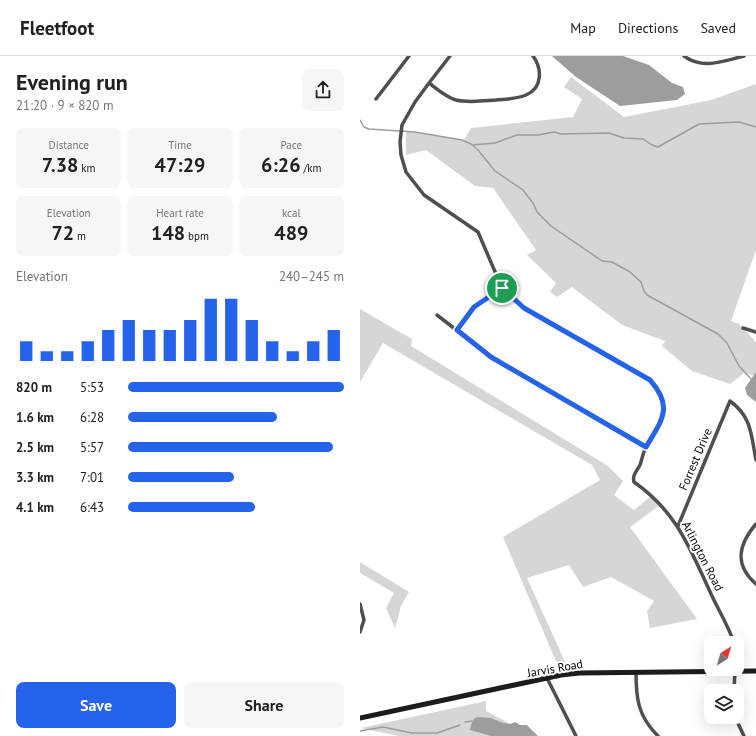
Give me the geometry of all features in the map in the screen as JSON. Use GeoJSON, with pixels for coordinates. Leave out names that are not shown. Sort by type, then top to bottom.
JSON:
{"type":"FeatureCollection","features":[{"type":"Feature","properties":{"kind":"street"},"geometry":{"type":"LineString","coordinates":[[376,99],[409,56]]}},
{"type":"Feature","properties":{"kind":"street"},"geometry":{"type":"LineString","coordinates":[[437,315],[491,357],[646,447],[662,420],[663,398],[650,380],[524,308],[502,288],[478,232],[424,195],[406,172],[401,155],[400,142],[402,125],[415,102],[450,56]]}},
{"type":"Feature","properties":{"kind":"street"},"geometry":{"type":"LineString","coordinates":[[429,83],[449,97],[470,102],[526,96],[535,88],[539,80],[539,66],[533,56]]}},
{"type":"Feature","properties":{"kind":"street"},"geometry":{"type":"LineString","coordinates":[[684,56],[694,62],[712,64],[742,56]]}},
{"type":"Feature","properties":{"kind":"street"},"geometry":{"type":"LineString","coordinates":[[457,330],[474,307],[502,288]]}},
{"type":"Feature","properties":{"kind":"street"},"geometry":{"type":"LineString","coordinates":[[743,328],[756,332]]}},
{"type":"Feature","properties":{"kind":"street","name":"Forrest Drive"},"geometry":{"type":"LineString","coordinates":[[678,526],[730,401],[740,408],[746,417],[756,460]]}},
{"type":"Feature","properties":{"kind":"street","name":"Arlington Road"},"geometry":{"type":"LineString","coordinates":[[646,447],[634,477],[634,482],[653,497],[682,530],[731,636]]}},
{"type":"Feature","properties":{"kind":"street"},"geometry":{"type":"LineString","coordinates":[[756,524],[749,532],[740,560],[748,577],[756,584]]}},
{"type":"Feature","properties":{"kind":"street"},"geometry":{"type":"LineString","coordinates":[[360,604],[364,620],[360,632]]}},
{"type":"Feature","properties":{"kind":"street","name":"Jarvis Road"},"geometry":{"type":"LineString","coordinates":[[744,670],[756,671]]}},
{"type":"Feature","properties":{"kind":"street","name":"Jarvis Road"},"geometry":{"type":"LineString","coordinates":[[360,718],[547,678],[579,673],[704,671]]}},
{"type":"Feature","properties":{"kind":"street"},"geometry":{"type":"LineString","coordinates":[[636,672],[636,691],[642,715],[658,736]]}},
{"type":"Feature","properties":{"kind":"street"},"geometry":{"type":"LineString","coordinates":[[547,678],[576,736]]}},
{"type":"Feature","properties":{"kind":"street"},"geometry":{"type":"LineString","coordinates":[[738,724],[744,736]]}},
{"type":"Feature","properties":{"kind":"shaded area"},"geometry":{"type":"Polygon","coordinates":[[[552,56],[623,56],[649,65],[672,83],[683,87],[685,94],[677,100],[620,106],[576,77],[552,56]]]}},
{"type":"Feature","properties":{"kind":"shaded area"},"geometry":{"type":"Polygon","coordinates":[[[571,77],[624,117],[711,100],[756,84],[756,250],[731,321],[739,324],[756,342],[756,376],[744,373],[730,384],[692,371],[662,346],[665,341],[622,325],[572,287],[557,297],[550,292],[556,283],[527,255],[536,250],[493,188],[475,186],[426,150],[406,155],[406,131],[464,140],[471,128],[573,117],[582,99],[564,87],[571,77]]]}},
{"type":"Feature","properties":{"kind":"shaded area"},"geometry":{"type":"Polygon","coordinates":[[[360,309],[412,339],[411,346],[608,466],[623,481],[614,495],[634,510],[651,496],[660,505],[630,527],[697,619],[650,628],[647,611],[654,601],[611,577],[583,587],[569,565],[527,578],[566,664],[558,666],[503,537],[600,480],[592,465],[383,343],[360,382],[360,309]]]}},
{"type":"Feature","properties":{"kind":"shaded area"},"geometry":{"type":"Polygon","coordinates":[[[756,372],[756,402],[747,395],[745,388],[756,372]]]}},
{"type":"Feature","properties":{"kind":"shaded area"},"geometry":{"type":"Polygon","coordinates":[[[360,562],[409,592],[401,606],[395,628],[386,608],[394,593],[360,573],[360,562]]]}},
{"type":"Feature","properties":{"kind":"shaded area"},"geometry":{"type":"Polygon","coordinates":[[[486,701],[486,711],[533,736],[399,736],[361,728],[486,701]]]}},
{"type":"Feature","properties":{"kind":"shaded area"},"geometry":{"type":"Polygon","coordinates":[[[478,717],[491,718],[503,723],[510,724],[515,722],[520,725],[527,725],[538,736],[491,736],[470,730],[473,720],[478,717]]]}},
{"type":"Feature","properties":{"kind":"waterway"},"geometry":{"type":"LineString","coordinates":[[360,120],[364,127],[369,129],[415,132],[462,140],[471,144],[478,150],[495,171],[523,190],[533,203],[537,212],[551,226],[602,261],[612,262],[630,272],[641,282],[647,295],[718,334],[727,343],[739,366],[752,380]]}},
{"type":"Feature","properties":{"kind":"waterway"},"geometry":{"type":"LineString","coordinates":[[472,145],[495,143],[517,135],[538,135],[554,132],[561,134],[609,133],[624,138],[643,139],[658,147],[699,124],[739,122],[756,127]]}},
{"type":"Feature","properties":{"kind":"waterway"},"geometry":{"type":"LineString","coordinates":[[465,722],[472,721]]}},
{"type":"Feature","properties":{"kind":"waterway"},"geometry":{"type":"LineString","coordinates":[[360,731],[383,727],[412,733],[437,733],[460,725]]}},
{"type":"Feature","properties":{"kind":"route"},"geometry":{"type":"LineString","coordinates":[[502,288],[524,308],[650,380],[663,398],[663,409],[662,420],[646,447],[481,351],[457,330],[467,314],[474,307],[502,288]]}}]}
